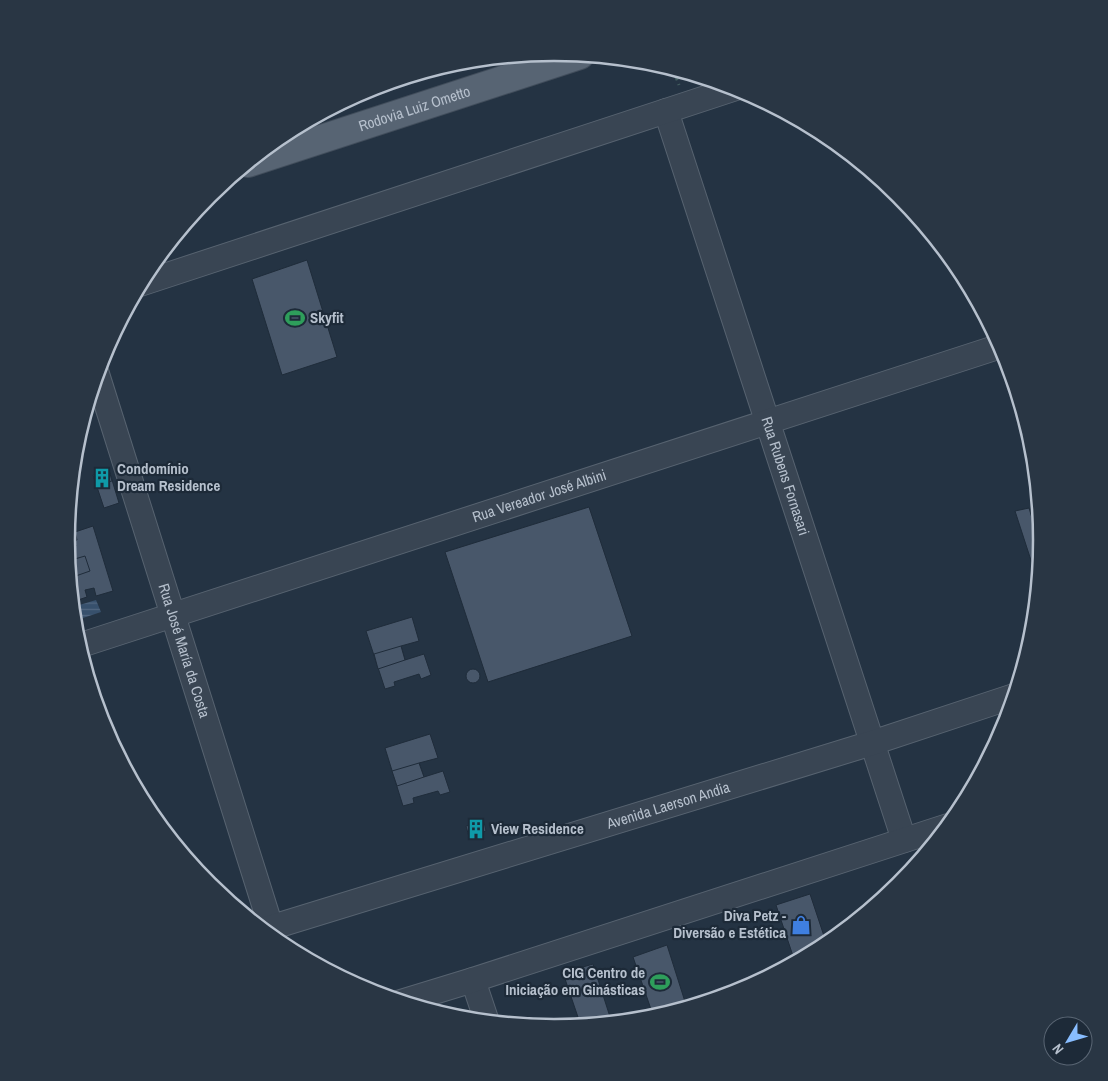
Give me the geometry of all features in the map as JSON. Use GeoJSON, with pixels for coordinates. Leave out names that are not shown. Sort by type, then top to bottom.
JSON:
{"type":"FeatureCollection","features":[{"type":"Feature","properties":{"kind":"main road","name":"Rodovia Luiz Ometto"},"geometry":{"type":"LineString","coordinates":[[266,157],[561,61]]}},
{"type":"Feature","properties":{"kind":"street"},"geometry":{"type":"LineString","coordinates":[[152,280],[722,92]]}},
{"type":"Feature","properties":{"kind":"street","name":"Rua Rubens Fornasari"},"geometry":{"type":"LineString","coordinates":[[666,111],[904,840]]}},
{"type":"Feature","properties":{"kind":"street","name":"Rua Vereador José Albini"},"geometry":{"type":"LineString","coordinates":[[86,643],[993,349]]}},
{"type":"Feature","properties":{"kind":"street","name":"Rua José María da Costa"},"geometry":{"type":"LineString","coordinates":[[100,385],[174,615],[266,924]]}},
{"type":"Feature","properties":{"kind":"street","name":"Avenida Laerson Andia"},"geometry":{"type":"LineString","coordinates":[[271,927],[872,743],[1007,698]]}},
{"type":"Feature","properties":{"kind":"street"},"geometry":{"type":"LineString","coordinates":[[414,998],[935,830]]}},
{"type":"Feature","properties":{"kind":"street"},"geometry":{"type":"LineString","coordinates":[[473,980],[485,1015]]}},
{"type":"Feature","properties":{"kind":"water"},"geometry":{"type":"Polygon","coordinates":[[[96,600],[101,612],[82,618],[79,605],[96,600]]]}},
{"type":"Feature","properties":{"kind":"building","name":"Skyfit"},"geometry":{"type":"Polygon","coordinates":[[[307,260],[337,357],[282,375],[252,279],[307,260]]]}},
{"type":"Feature","properties":{"kind":"building"},"geometry":{"type":"Polygon","coordinates":[[[109,470],[119,503],[104,508],[93,475],[109,470]]]}},
{"type":"Feature","properties":{"kind":"building","name":"Condomínio Dream Residence"},"geometry":{"type":"Polygon","coordinates":[[[109,470],[112,481],[96,485],[93,475],[109,470]]]}},
{"type":"Feature","properties":{"kind":"building"},"geometry":{"type":"Polygon","coordinates":[[[589,507],[632,636],[488,682],[445,552],[589,507]]]}},
{"type":"Feature","properties":{"kind":"building"},"geometry":{"type":"Polygon","coordinates":[[[1029,508],[1032,519],[1032,564],[1015,511],[1029,508]]]}},
{"type":"Feature","properties":{"kind":"building"},"geometry":{"type":"Polygon","coordinates":[[[93,526],[113,591],[96,596],[94,588],[85,590],[87,597],[79,600],[75,532],[93,526]]]}},
{"type":"Feature","properties":{"kind":"building"},"geometry":{"type":"Polygon","coordinates":[[[85,556],[90,571],[76,576],[76,559],[85,556]]]}},
{"type":"Feature","properties":{"kind":"building"},"geometry":{"type":"Polygon","coordinates":[[[412,617],[419,641],[401,646],[405,660],[424,654],[431,675],[421,679],[419,674],[394,682],[395,686],[385,689],[366,631],[412,617]]]}},
{"type":"Feature","properties":{"kind":"building"},"geometry":{"type":"Polygon","coordinates":[[[401,646],[405,660],[378,669],[374,654],[401,646]]]}},
{"type":"Feature","properties":{"kind":"building"},"geometry":{"type":"Polygon","coordinates":[[[473,669],[478,671],[480,676],[478,681],[473,683],[468,681],[466,676],[468,671],[473,669]]]}},
{"type":"Feature","properties":{"kind":"building"},"geometry":{"type":"Polygon","coordinates":[[[430,734],[438,758],[419,763],[424,777],[443,771],[450,792],[440,795],[438,791],[413,798],[414,803],[403,806],[385,748],[430,734]]]}},
{"type":"Feature","properties":{"kind":"building"},"geometry":{"type":"Polygon","coordinates":[[[419,763],[424,777],[397,786],[392,771],[419,763]]]}},
{"type":"Feature","properties":{"kind":"building","name":"View Residence"},"geometry":{"type":"Polygon","coordinates":[[[484,822],[486,831],[469,837],[466,826],[484,822]]]}},
{"type":"Feature","properties":{"kind":"building","name":"Diva Petz - Diversão e Estética"},"geometry":{"type":"Polygon","coordinates":[[[810,894],[824,936],[793,956],[776,905],[810,894]]]}},
{"type":"Feature","properties":{"kind":"building","name":"CIG Centro de Iniciação em Ginásticas"},"geometry":{"type":"Polygon","coordinates":[[[667,945],[685,1001],[651,1010],[633,957],[667,945]]]}},
{"type":"Feature","properties":{"kind":"building"},"geometry":{"type":"Polygon","coordinates":[[[593,964],[610,1017],[579,1019],[563,973],[593,964]]]}},
{"type":"Feature","properties":{"kind":"place","name":"Skyfit"},"geometry":{"type":"Point","coordinates":[295,318]}},
{"type":"Feature","properties":{"kind":"place","name":"Condomínio Dream Residence"},"geometry":{"type":"Point","coordinates":[102,478]}},
{"type":"Feature","properties":{"kind":"place","name":"View Residence"},"geometry":{"type":"Point","coordinates":[476,829]}},
{"type":"Feature","properties":{"kind":"place","name":"Diva Petz - Diversão e Estética"},"geometry":{"type":"Point","coordinates":[801,925]}},
{"type":"Feature","properties":{"kind":"place","name":"CIG Centro de Iniciação em Ginásticas"},"geometry":{"type":"Point","coordinates":[660,982]}}]}
